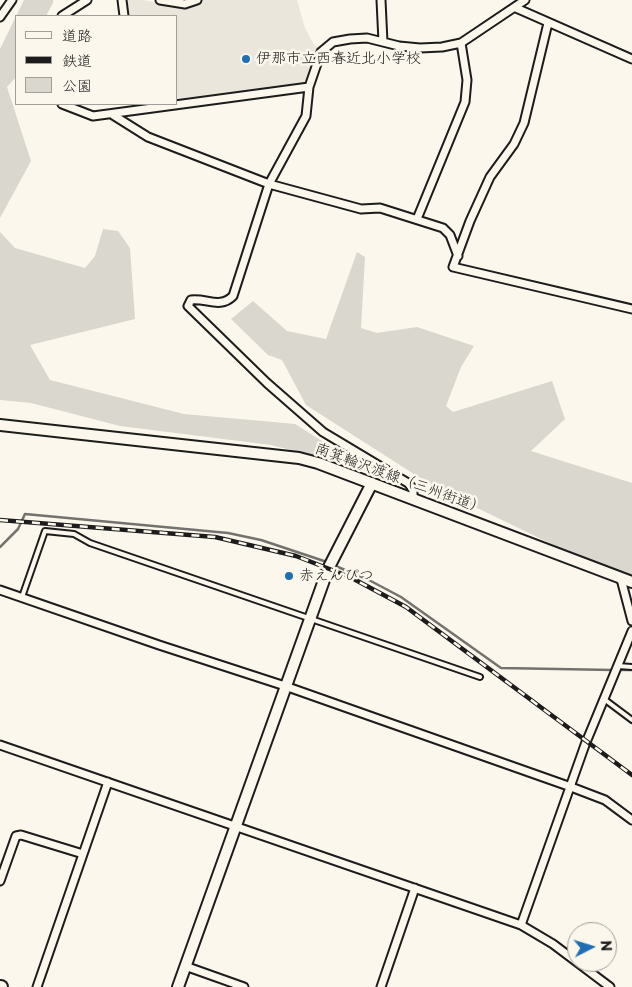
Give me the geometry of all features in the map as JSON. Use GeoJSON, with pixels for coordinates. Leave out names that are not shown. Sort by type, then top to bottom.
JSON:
{"type":"FeatureCollection","features":[{"type":"Feature","properties":{"kind":"main road","name":"南箕輪沢渡線（三州街道）"},"geometry":{"type":"LineString","coordinates":[[0,425],[299,458],[413,498],[632,582]]}},
{"type":"Feature","properties":{"kind":"main road"},"geometry":{"type":"LineString","coordinates":[[178,987],[309,618],[334,554],[372,483]]}},
{"type":"Feature","properties":{"kind":"street"},"geometry":{"type":"LineString","coordinates":[[0,18],[12,0]]}},
{"type":"Feature","properties":{"kind":"street"},"geometry":{"type":"LineString","coordinates":[[64,15],[87,0]]}},
{"type":"Feature","properties":{"kind":"street"},"geometry":{"type":"LineString","coordinates":[[122,0],[124,15]]}},
{"type":"Feature","properties":{"kind":"street"},"geometry":{"type":"LineString","coordinates":[[160,0],[185,4],[197,0]]}},
{"type":"Feature","properties":{"kind":"street"},"geometry":{"type":"LineString","coordinates":[[381,0],[383,42]]}},
{"type":"Feature","properties":{"kind":"street"},"geometry":{"type":"LineString","coordinates":[[413,498],[413,489],[408,483],[323,432],[267,384],[188,306],[191,300],[198,299],[216,303],[226,302],[233,296],[269,184],[306,116],[309,87],[321,52],[333,42],[366,38],[399,46],[420,48],[442,47],[461,43],[526,0]]}},
{"type":"Feature","properties":{"kind":"street"},"geometry":{"type":"LineString","coordinates":[[516,8],[632,59]]}},
{"type":"Feature","properties":{"kind":"street"},"geometry":{"type":"LineString","coordinates":[[548,23],[524,123],[514,144],[490,178],[470,221],[453,267],[632,309]]}},
{"type":"Feature","properties":{"kind":"street"},"geometry":{"type":"LineString","coordinates":[[417,219],[465,102],[467,80],[461,43]]}},
{"type":"Feature","properties":{"kind":"street"},"geometry":{"type":"LineString","coordinates":[[178,102],[309,87]]}},
{"type":"Feature","properties":{"kind":"street"},"geometry":{"type":"LineString","coordinates":[[65,105],[93,116],[113,115],[138,107],[155,105]]}},
{"type":"Feature","properties":{"kind":"street"},"geometry":{"type":"LineString","coordinates":[[113,115],[148,137],[269,184],[361,209],[380,208],[443,228],[450,235],[458,256]]}},
{"type":"Feature","properties":{"kind":"street"},"geometry":{"type":"LineString","coordinates":[[621,578],[632,621]]}},
{"type":"Feature","properties":{"kind":"street"},"geometry":{"type":"LineString","coordinates":[[0,590],[159,645],[286,686],[571,786],[605,800],[632,820]]}},
{"type":"Feature","properties":{"kind":"street"},"geometry":{"type":"LineString","coordinates":[[522,925],[586,741],[632,631]]}},
{"type":"Feature","properties":{"kind":"street"},"geometry":{"type":"LineString","coordinates":[[0,745],[522,925],[553,944],[610,987]]}},
{"type":"Feature","properties":{"kind":"street"},"geometry":{"type":"LineString","coordinates":[[37,987],[108,782]]}},
{"type":"Feature","properties":{"kind":"street"},"geometry":{"type":"LineString","coordinates":[[0,880],[16,836],[21,834],[83,854]]}},
{"type":"Feature","properties":{"kind":"street"},"geometry":{"type":"LineString","coordinates":[[381,987],[415,888]]}},
{"type":"Feature","properties":{"kind":"street"},"geometry":{"type":"LineString","coordinates":[[185,966],[244,987]]}},
{"type":"Feature","properties":{"kind":"lane"},"geometry":{"type":"LineString","coordinates":[[22,597],[45,531],[74,534],[90,543],[480,677]]}},
{"type":"Feature","properties":{"kind":"lane"},"geometry":{"type":"LineString","coordinates":[[618,666],[632,667]]}},
{"type":"Feature","properties":{"kind":"lane"},"geometry":{"type":"LineString","coordinates":[[604,699],[632,720]]}},
{"type":"Feature","properties":{"kind":"shaded area","name":"伊那市立西春近北小学校"},"geometry":{"type":"Polygon","coordinates":[[[128,0],[143,0],[186,8],[200,5],[199,0],[297,0],[305,28],[314,45],[320,49],[308,83],[178,102],[178,15],[128,15],[126,5],[128,0]]]}},
{"type":"Feature","properties":{"kind":"green space"},"geometry":{"type":"Polygon","coordinates":[[[24,0],[53,0],[47,15],[16,15],[24,0]]]}},
{"type":"Feature","properties":{"kind":"green space"},"geometry":{"type":"Polygon","coordinates":[[[15,18],[15,78],[7,87],[31,161],[0,218],[0,49],[15,18]]]}},
{"type":"Feature","properties":{"kind":"green space"},"geometry":{"type":"Polygon","coordinates":[[[103,229],[118,231],[130,248],[135,319],[30,345],[50,380],[184,414],[295,424],[346,456],[346,464],[271,445],[120,426],[31,403],[0,400],[0,232],[15,248],[85,268],[95,256],[103,229]]]}},
{"type":"Feature","properties":{"kind":"green space"},"geometry":{"type":"Polygon","coordinates":[[[357,252],[365,257],[361,328],[377,333],[417,327],[474,346],[461,367],[446,406],[453,412],[552,381],[565,419],[531,451],[632,483],[632,583],[471,505],[417,476],[306,405],[282,360],[268,355],[231,319],[253,301],[287,331],[326,339],[357,252]]]}},
{"type":"Feature","properties":{"kind":"waterway"},"geometry":{"type":"LineString","coordinates":[[0,547],[18,529],[25,514],[228,533],[261,540],[327,562]]}},
{"type":"Feature","properties":{"kind":"waterway"},"geometry":{"type":"LineString","coordinates":[[333,565],[367,579],[401,597],[501,668],[613,670]]}},
{"type":"Feature","properties":{"kind":"waterway"},"geometry":{"type":"LineString","coordinates":[[622,670],[632,670]]}},
{"type":"Feature","properties":{"kind":"railway"},"geometry":{"type":"LineString","coordinates":[[0,520],[215,537],[296,556],[350,577],[406,607],[632,775]]}},
{"type":"Feature","properties":{"kind":"place","name":"伊那市立西春近北小学校"},"geometry":{"type":"Point","coordinates":[246,59]}},
{"type":"Feature","properties":{"kind":"place","name":"赤えんぴつ"},"geometry":{"type":"Point","coordinates":[289,576]}}]}
